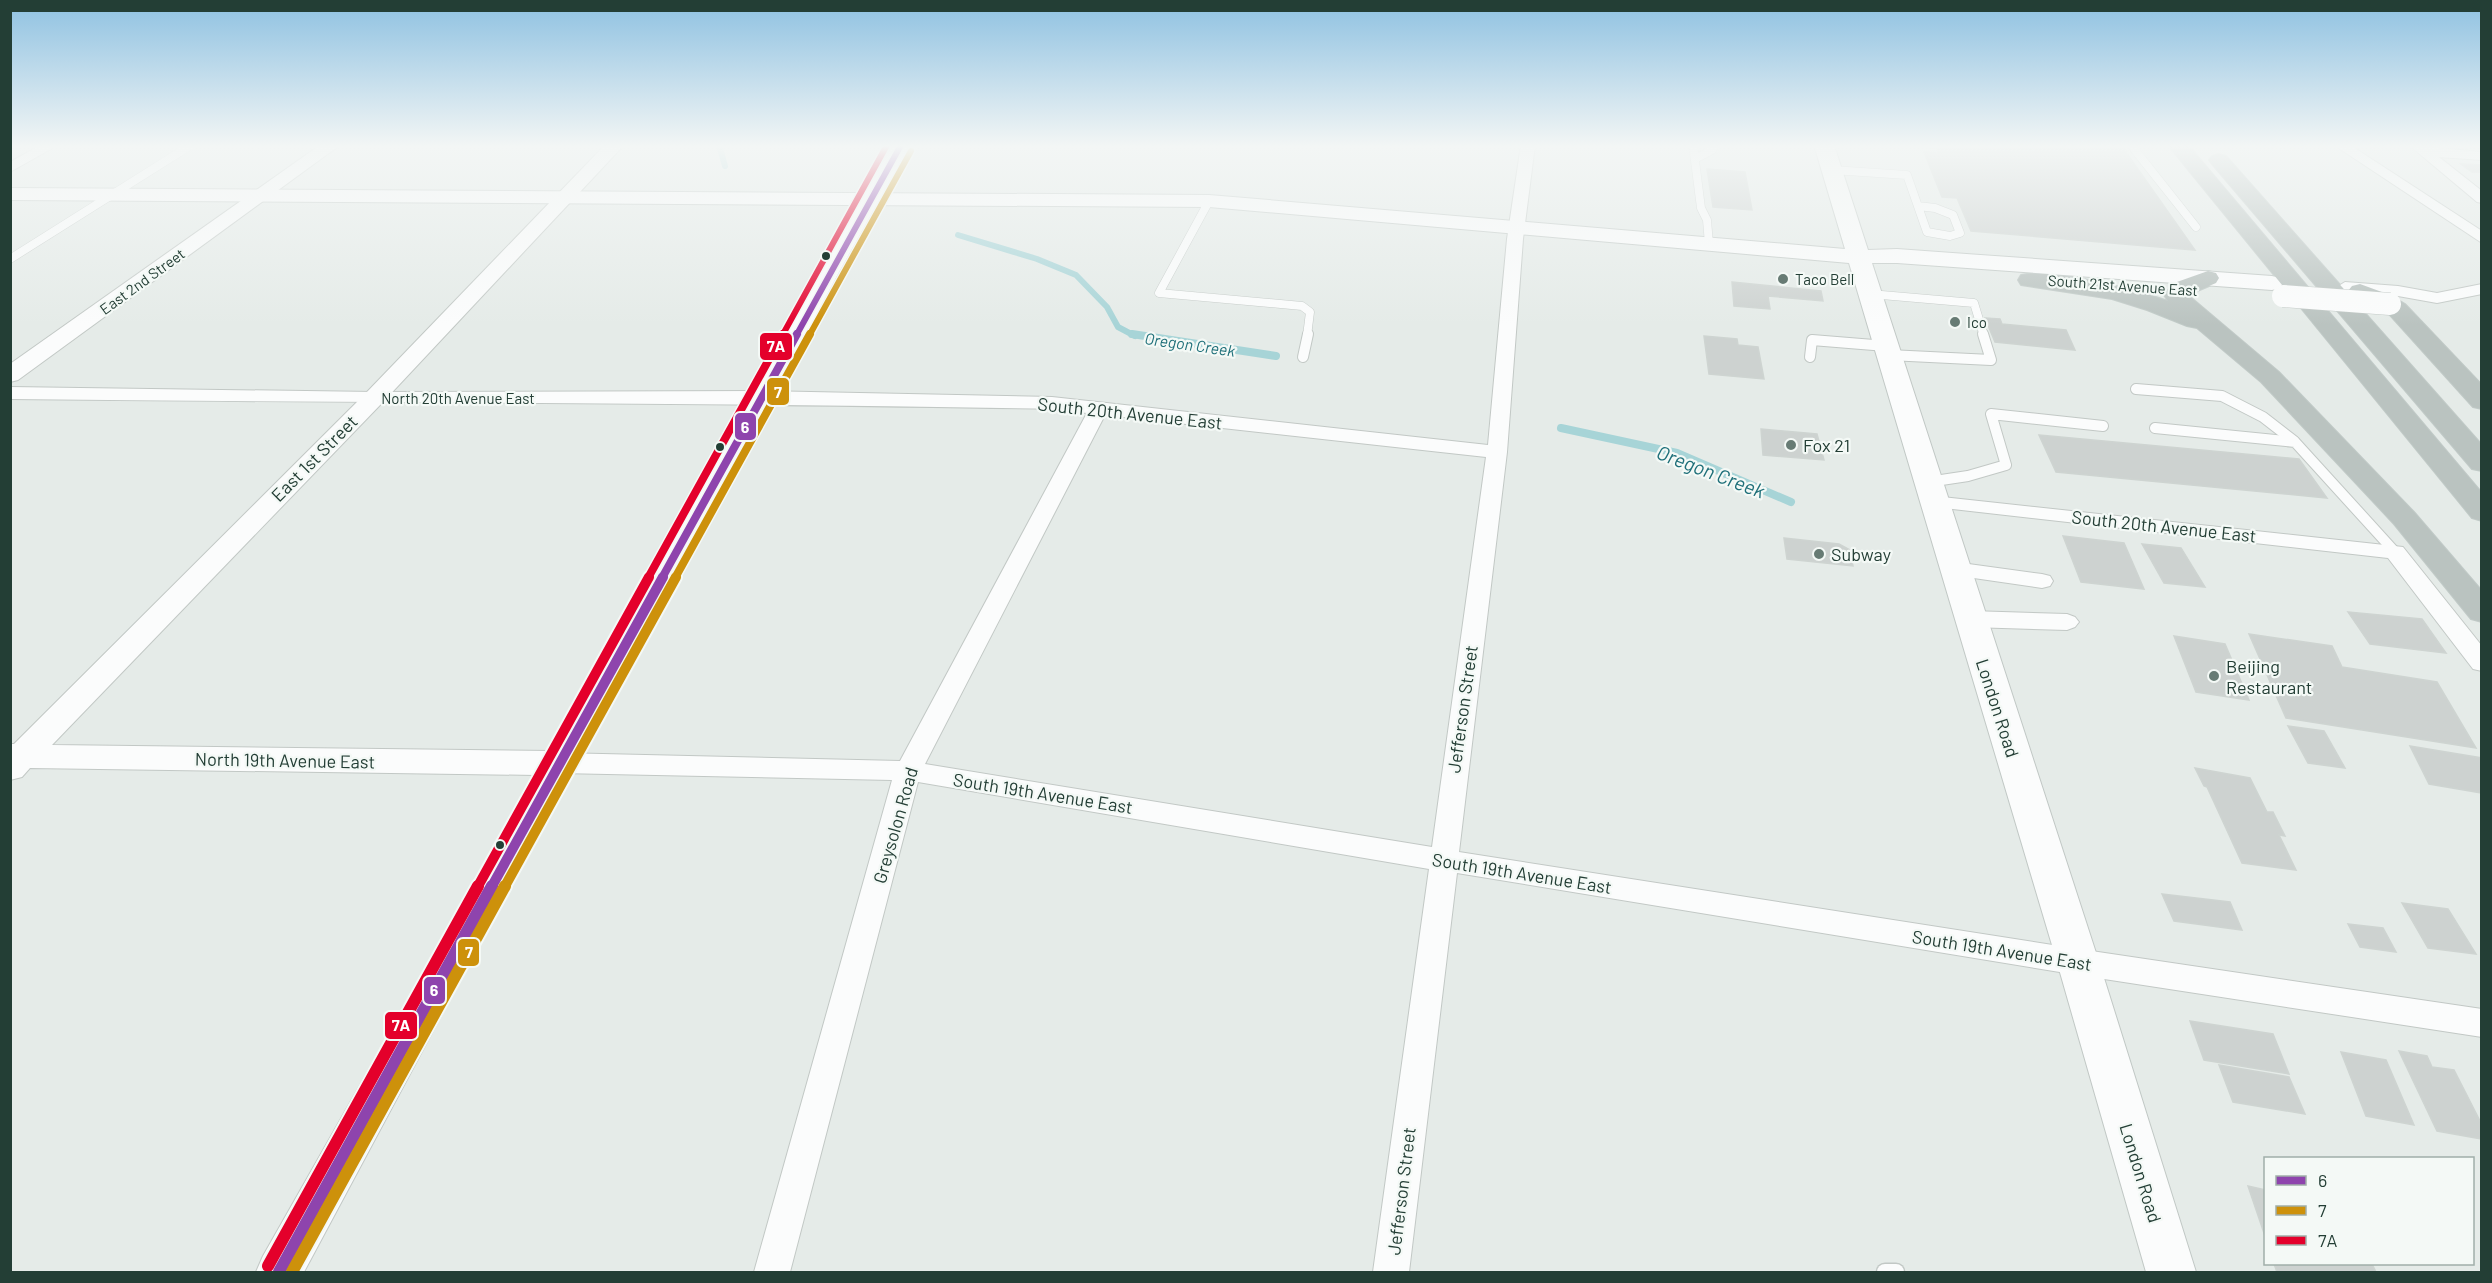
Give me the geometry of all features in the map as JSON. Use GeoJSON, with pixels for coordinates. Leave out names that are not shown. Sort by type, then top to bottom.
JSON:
{"type":"FeatureCollection","features":[{"type":"Feature","properties":{"kind":"highway"},"geometry":{"type":"LineString","coordinates":[[2227,205],[2481,512]]}},
{"type":"Feature","properties":{"kind":"highway"},"geometry":{"type":"LineString","coordinates":[[2258,205],[2481,463]]}},
{"type":"Feature","properties":{"kind":"highway"},"geometry":{"type":"LineString","coordinates":[[2208,278],[2182,288],[2176,295],[2178,299],[2270,377],[2403,518],[2481,612]]}},
{"type":"Feature","properties":{"kind":"highway"},"geometry":{"type":"LineString","coordinates":[[2029,280],[2080,285],[2130,296],[2175,312],[2220,333]]}},
{"type":"Feature","properties":{"kind":"highway"},"geometry":{"type":"LineString","coordinates":[[2345,287],[2390,304],[2481,401]]}},
{"type":"Feature","properties":{"kind":"main road","name":"South 21st Avenue East"},"geometry":{"type":"LineString","coordinates":[[1251,205],[1858,257],[1897,256],[2208,278],[2390,304]]}},
{"type":"Feature","properties":{"kind":"main road","name":"London Road"},"geometry":{"type":"LineString","coordinates":[[1842,205],[2078,962],[2171,1272]]}},
{"type":"Feature","properties":{"kind":"main road","name":"South 21st Avenue East"},"geometry":{"type":"LineString","coordinates":[[1858,257],[1902,270],[2029,280],[2078,280],[2182,288],[2345,287]]}},
{"type":"Feature","properties":{"kind":"street","name":"East 2nd Street"},"geometry":{"type":"LineString","coordinates":[[10,375],[249,205]]}},
{"type":"Feature","properties":{"kind":"street","name":"East 1st Street"},"geometry":{"type":"LineString","coordinates":[[14,760],[374,398],[558,205]]}},
{"type":"Feature","properties":{"kind":"street"},"geometry":{"type":"LineString","coordinates":[[279,1272],[866,205]]}},
{"type":"Feature","properties":{"kind":"street","name":"Jefferson Street"},"geometry":{"type":"LineString","coordinates":[[1391,1272],[1497,452],[1519,205]]}},
{"type":"Feature","properties":{"kind":"street"},"geometry":{"type":"LineString","coordinates":[[2431,205],[2481,238]]}},
{"type":"Feature","properties":{"kind":"street"},"geometry":{"type":"LineString","coordinates":[[2345,287],[2398,291],[2437,298],[2481,289]]}},
{"type":"Feature","properties":{"kind":"street"},"geometry":{"type":"LineString","coordinates":[[2390,304],[2423,305],[2435,302],[2437,298]]}},
{"type":"Feature","properties":{"kind":"street","name":"North 20th Avenue East"},"geometry":{"type":"LineString","coordinates":[[10,393],[374,398],[761,398]]}},
{"type":"Feature","properties":{"kind":"street","name":"South 20th Avenue East"},"geometry":{"type":"LineString","coordinates":[[761,398],[1052,404],[1497,452]]}},
{"type":"Feature","properties":{"kind":"street","name":"Greysolon Road"},"geometry":{"type":"LineString","coordinates":[[772,1272],[908,771],[1098,410]]}},
{"type":"Feature","properties":{"kind":"street","name":"South 20th Avenue East"},"geometry":{"type":"LineString","coordinates":[[1930,492],[2395,552]]}},
{"type":"Feature","properties":{"kind":"street"},"geometry":{"type":"LineString","coordinates":[[2395,552],[2481,663]]}},
{"type":"Feature","properties":{"kind":"street"},"geometry":{"type":"LineString","coordinates":[[1954,569],[2042,581]]}},
{"type":"Feature","properties":{"kind":"street"},"geometry":{"type":"LineString","coordinates":[[1970,619],[2067,622]]}},
{"type":"Feature","properties":{"kind":"street","name":"North 19th Avenue East"},"geometry":{"type":"LineString","coordinates":[[14,760],[559,763]]}},
{"type":"Feature","properties":{"kind":"street","name":"South 19th Avenue East"},"geometry":{"type":"LineString","coordinates":[[559,763],[908,771],[2078,962],[2481,1023]]}},
{"type":"Feature","properties":{"kind":"lane"},"geometry":{"type":"LineString","coordinates":[[10,259],[96,205]]}},
{"type":"Feature","properties":{"kind":"lane"},"geometry":{"type":"LineString","coordinates":[[1207,205],[1159,293],[1302,306],[1310,312],[1311,317],[1303,357]]}},
{"type":"Feature","properties":{"kind":"lane"},"geometry":{"type":"LineString","coordinates":[[1701,205],[1707,220],[1709,244]]}},
{"type":"Feature","properties":{"kind":"lane"},"geometry":{"type":"LineString","coordinates":[[2179,205],[2196,227]]}},
{"type":"Feature","properties":{"kind":"lane"},"geometry":{"type":"LineString","coordinates":[[1918,206],[1935,208],[1953,215],[1960,233],[1950,236],[1927,232],[1918,206]]}},
{"type":"Feature","properties":{"kind":"lane"},"geometry":{"type":"LineString","coordinates":[[1810,357],[1812,340],[1991,360],[1974,303],[1870,294]]}},
{"type":"Feature","properties":{"kind":"lane"},"geometry":{"type":"LineString","coordinates":[[2136,389],[2222,396],[2263,417],[2295,442],[2395,552]]}},
{"type":"Feature","properties":{"kind":"lane"},"geometry":{"type":"LineString","coordinates":[[1930,492],[1968,476],[2006,465],[1991,414],[2103,426]]}},
{"type":"Feature","properties":{"kind":"lane"},"geometry":{"type":"LineString","coordinates":[[2155,428],[2295,442]]}},
{"type":"Feature","properties":{"kind":"lane"},"geometry":{"type":"LineString","coordinates":[[1885,1272],[1896,1272]]}},
{"type":"Feature","properties":{"kind":"building"},"geometry":{"type":"Polygon","coordinates":[[[1713,205],[1751,205],[1752,210],[1713,207],[1713,205]]]}},
{"type":"Feature","properties":{"kind":"building"},"geometry":{"type":"Polygon","coordinates":[[[1960,205],[2163,205],[2195,250],[1971,231],[1960,205]]]}},
{"type":"Feature","properties":{"kind":"building"},"geometry":{"type":"Polygon","coordinates":[[[1732,282],[1821,291],[1823,301],[1768,296],[1770,309],[1734,306],[1732,282]]]}},
{"type":"Feature","properties":{"kind":"building"},"geometry":{"type":"Polygon","coordinates":[[[1985,318],[2000,319],[2002,324],[2066,330],[2075,350],[1995,342],[1985,318]]]}},
{"type":"Feature","properties":{"kind":"building"},"geometry":{"type":"Polygon","coordinates":[[[1704,336],[1737,339],[1738,345],[1758,347],[1764,379],[1709,374],[1704,336]]]}},
{"type":"Feature","properties":{"kind":"building","name":"Fox 21"},"geometry":{"type":"Polygon","coordinates":[[[1761,429],[1817,434],[1824,460],[1763,455],[1761,429]]]}},
{"type":"Feature","properties":{"kind":"building"},"geometry":{"type":"Polygon","coordinates":[[[2039,435],[2299,459],[2327,498],[2056,472],[2039,435]]]}},
{"type":"Feature","properties":{"kind":"building"},"geometry":{"type":"Polygon","coordinates":[[[2063,536],[2124,543],[2144,589],[2081,582],[2063,536]]]}},
{"type":"Feature","properties":{"kind":"building","name":"Subway"},"geometry":{"type":"Polygon","coordinates":[[[1784,538],[1839,544],[1850,550],[1853,566],[1787,559],[1784,538]]]}},
{"type":"Feature","properties":{"kind":"building"},"geometry":{"type":"Polygon","coordinates":[[[2142,544],[2181,548],[2205,587],[2164,583],[2142,544]]]}},
{"type":"Feature","properties":{"kind":"building"},"geometry":{"type":"Polygon","coordinates":[[[2348,612],[2422,619],[2446,653],[2370,644],[2348,612]]]}},
{"type":"Feature","properties":{"kind":"building"},"geometry":{"type":"Polygon","coordinates":[[[2249,634],[2332,646],[2342,667],[2437,682],[2476,748],[2286,718],[2249,634]]]}},
{"type":"Feature","properties":{"kind":"building","name":"Beijing Restaurant"},"geometry":{"type":"Polygon","coordinates":[[[2174,636],[2225,644],[2249,700],[2196,692],[2174,636]]]}},
{"type":"Feature","properties":{"kind":"building"},"geometry":{"type":"Polygon","coordinates":[[[2288,726],[2324,731],[2345,768],[2308,763],[2288,726]]]}},
{"type":"Feature","properties":{"kind":"building"},"geometry":{"type":"Polygon","coordinates":[[[2410,746],[2482,758],[2482,793],[2429,784],[2410,746]]]}},
{"type":"Feature","properties":{"kind":"building"},"geometry":{"type":"Polygon","coordinates":[[[2195,768],[2250,778],[2267,812],[2273,812],[2285,836],[2279,835],[2296,870],[2242,863],[2207,787],[2204,786],[2195,768]]]}},
{"type":"Feature","properties":{"kind":"building"},"geometry":{"type":"Polygon","coordinates":[[[2162,894],[2230,902],[2242,930],[2174,921],[2162,894]]]}},
{"type":"Feature","properties":{"kind":"building"},"geometry":{"type":"Polygon","coordinates":[[[2402,903],[2448,909],[2476,954],[2428,948],[2402,903]]]}},
{"type":"Feature","properties":{"kind":"building"},"geometry":{"type":"Polygon","coordinates":[[[2348,924],[2383,928],[2396,952],[2360,947],[2348,924]]]}},
{"type":"Feature","properties":{"kind":"building"},"geometry":{"type":"Polygon","coordinates":[[[2190,1021],[2273,1034],[2289,1074],[2204,1060],[2190,1021]]]}},
{"type":"Feature","properties":{"kind":"building"},"geometry":{"type":"Polygon","coordinates":[[[2399,1051],[2427,1056],[2432,1067],[2454,1070],[2482,1125],[2482,1139],[2437,1131],[2399,1051]]]}},
{"type":"Feature","properties":{"kind":"building"},"geometry":{"type":"Polygon","coordinates":[[[2341,1052],[2386,1060],[2414,1125],[2366,1116],[2341,1052]]]}},
{"type":"Feature","properties":{"kind":"building"},"geometry":{"type":"Polygon","coordinates":[[[2219,1065],[2289,1077],[2305,1114],[2233,1102],[2219,1065]]]}},
{"type":"Feature","properties":{"kind":"building"},"geometry":{"type":"Polygon","coordinates":[[[2248,1186],[2264,1190],[2264,1233],[2248,1186]]]}},
{"type":"Feature","properties":{"kind":"building"},"geometry":{"type":"Polygon","coordinates":[[[2274,1265],[2372,1265],[2376,1272],[2277,1272],[2274,1265]]]}},
{"type":"Feature","properties":{"kind":"waterway","name":"Oregon Creek"},"geometry":{"type":"LineString","coordinates":[[958,235],[1037,259],[1076,275],[1107,307],[1118,327],[1135,336]]}},
{"type":"Feature","properties":{"kind":"waterway","name":"Oregon Creek"},"geometry":{"type":"LineString","coordinates":[[1132,334],[1276,356]]}},
{"type":"Feature","properties":{"kind":"waterway","name":"Oregon Creek"},"geometry":{"type":"LineString","coordinates":[[1561,428],[1677,453],[1791,502]]}},
{"type":"Feature","properties":{"kind":"transit line","name":"7A"},"geometry":{"type":"LineString","coordinates":[[268,1266],[854,205]]}},
{"type":"Feature","properties":{"kind":"transit line","name":"6"},"geometry":{"type":"LineString","coordinates":[[279,1272],[868,205]]}},
{"type":"Feature","properties":{"kind":"transit line","name":"7"},"geometry":{"type":"LineString","coordinates":[[292,1272],[881,205]]}},
{"type":"Feature","properties":{"kind":"place","name":"Taco Bell"},"geometry":{"type":"Point","coordinates":[1783,279]}},
{"type":"Feature","properties":{"kind":"place","name":"Ico"},"geometry":{"type":"Point","coordinates":[1955,322]}},
{"type":"Feature","properties":{"kind":"place","name":"Fox 21"},"geometry":{"type":"Point","coordinates":[1791,445]}},
{"type":"Feature","properties":{"kind":"place","name":"Subway"},"geometry":{"type":"Point","coordinates":[1819,554]}},
{"type":"Feature","properties":{"kind":"place","name":"Beijing Restaurant"},"geometry":{"type":"Point","coordinates":[2214,676]}}]}
